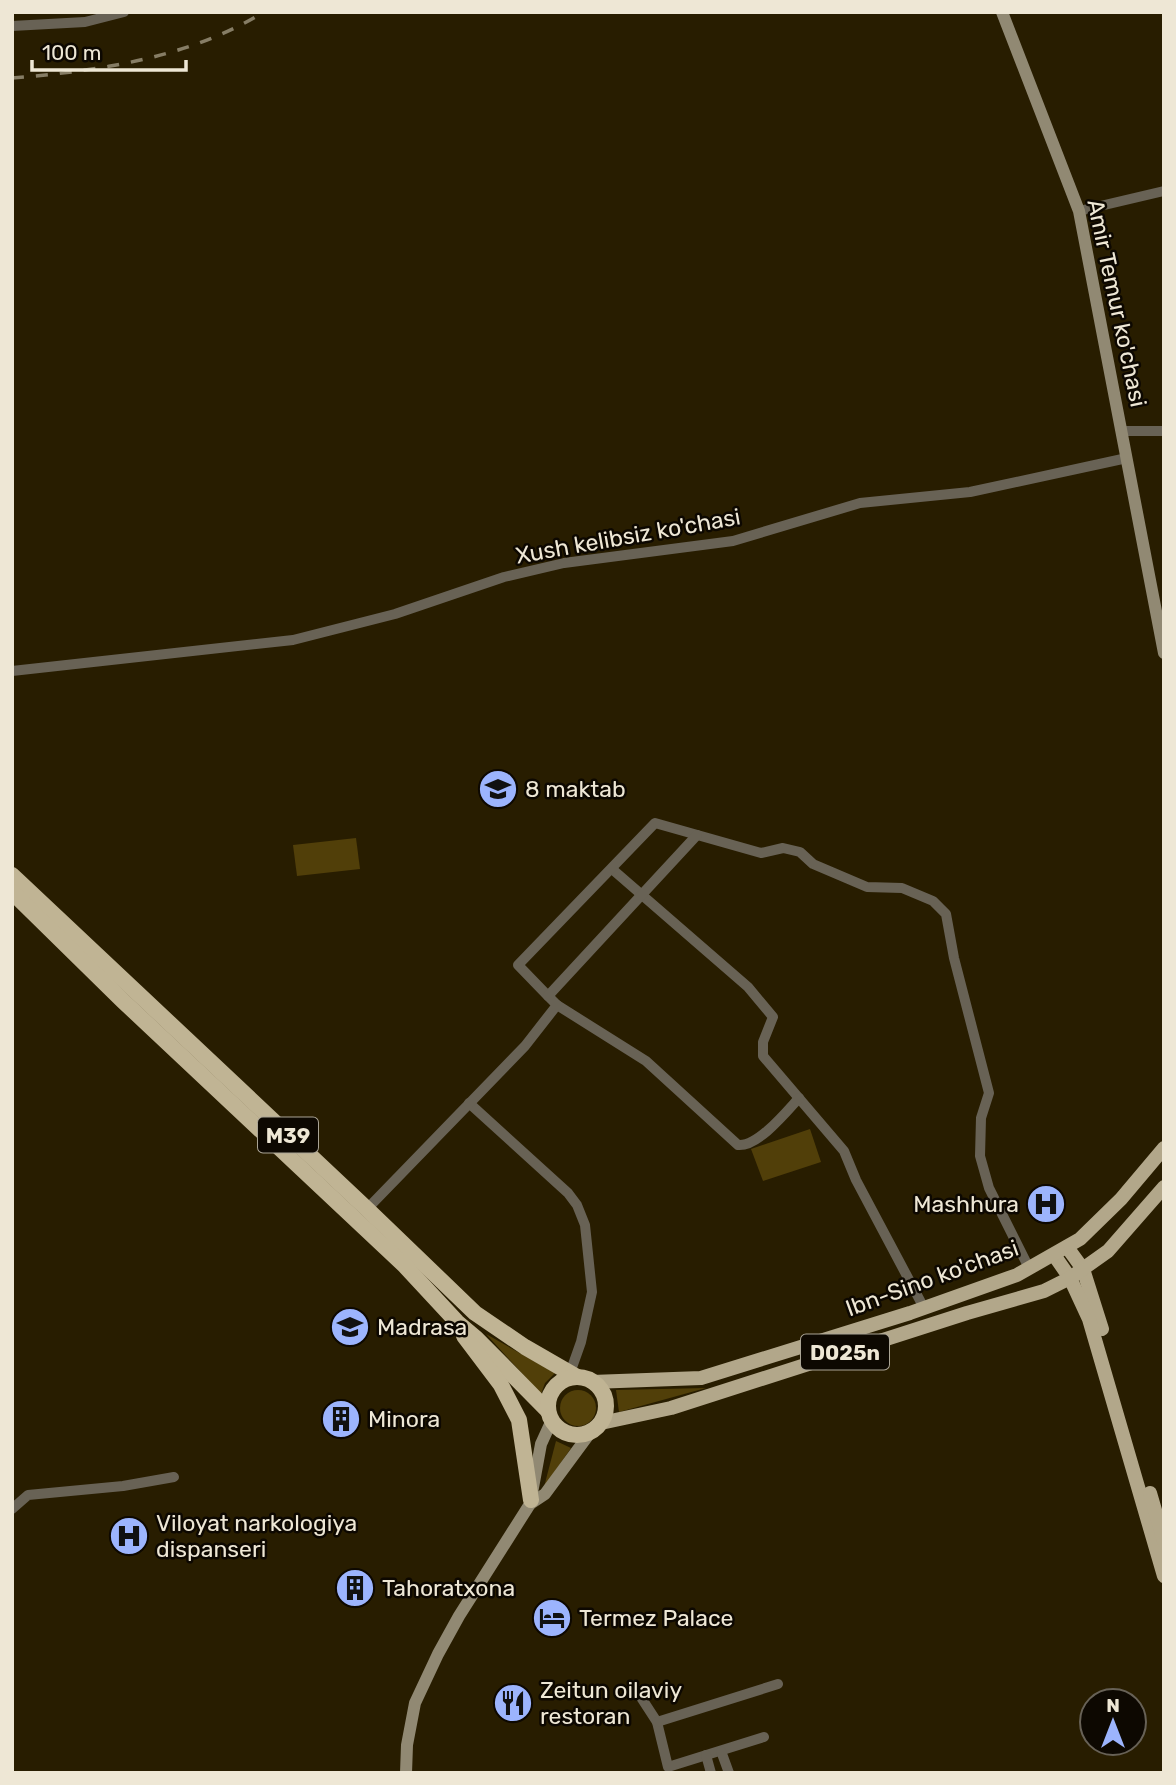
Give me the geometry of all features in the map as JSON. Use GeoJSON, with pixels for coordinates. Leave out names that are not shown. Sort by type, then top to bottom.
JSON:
{"type":"FeatureCollection","features":[{"type":"Feature","properties":{"kind":"highway","name":"M39"},"geometry":{"type":"LineString","coordinates":[[12,874],[475,1313],[525,1347],[580,1377]]}},
{"type":"Feature","properties":{"kind":"highway","name":"M39"},"geometry":{"type":"LineString","coordinates":[[12,892],[123,1001],[405,1266],[550,1416]]}},
{"type":"Feature","properties":{"kind":"highway"},"geometry":{"type":"LineString","coordinates":[[457,1322],[467,1342],[502,1385],[519,1420],[531,1502]]}},
{"type":"Feature","properties":{"kind":"highway"},"geometry":{"type":"LineString","coordinates":[[580,1377],[601,1389],[606,1400],[606,1412],[596,1428],[579,1435],[568,1434],[559,1429],[550,1416],[549,1399],[555,1388],[565,1380],[580,1377]]}},
{"type":"Feature","properties":{"kind":"main road","name":"Amir Temur ko'chasi"},"geometry":{"type":"LineString","coordinates":[[1002,12],[1079,211],[1164,653]]}},
{"type":"Feature","properties":{"kind":"main road","name":"Ibn-Sino ko'chasi"},"geometry":{"type":"LineString","coordinates":[[580,1377],[701,1378],[924,1308],[1017,1275],[1080,1239],[1121,1199],[1164,1148]]}},
{"type":"Feature","properties":{"kind":"main road","name":"Ibn-Sino ko'chasi"},"geometry":{"type":"LineString","coordinates":[[596,1428],[671,1408],[1044,1291],[1070,1279],[1108,1251],[1164,1187]]}},
{"type":"Feature","properties":{"kind":"main road"},"geometry":{"type":"LineString","coordinates":[[1067,1247],[1083,1269],[1164,1541]]}},
{"type":"Feature","properties":{"kind":"main road"},"geometry":{"type":"LineString","coordinates":[[1054,1255],[1070,1279],[1089,1319],[1164,1576]]}},
{"type":"Feature","properties":{"kind":"main road"},"geometry":{"type":"LineString","coordinates":[[406,1773],[412,1716],[422,1685],[459,1616],[531,1502],[541,1444],[550,1416]]}},
{"type":"Feature","properties":{"kind":"main road"},"geometry":{"type":"LineString","coordinates":[[531,1502],[545,1494],[596,1428]]}},
{"type":"Feature","properties":{"kind":"street"},"geometry":{"type":"LineString","coordinates":[[12,26],[85,22],[124,12]]}},
{"type":"Feature","properties":{"kind":"street"},"geometry":{"type":"LineString","coordinates":[[1079,211],[1164,191]]}},
{"type":"Feature","properties":{"kind":"street"},"geometry":{"type":"LineString","coordinates":[[1123,431],[1164,431]]}},
{"type":"Feature","properties":{"kind":"street","name":"Xush kelibsiz ko'chasi"},"geometry":{"type":"LineString","coordinates":[[12,671],[293,640],[395,614],[504,577],[564,563],[733,541],[860,503],[970,492],[1127,458]]}},
{"type":"Feature","properties":{"kind":"street"},"geometry":{"type":"LineString","coordinates":[[799,1098],[774,1125],[745,1146],[738,1145],[646,1061],[557,1005],[518,965],[654,823],[761,853],[783,848],[800,852],[813,864],[867,887],[902,888],[933,901],[946,914],[954,958],[989,1093],[981,1118],[979,1156],[989,1188],[1029,1268]]}},
{"type":"Feature","properties":{"kind":"street"},"geometry":{"type":"LineString","coordinates":[[548,996],[697,835]]}},
{"type":"Feature","properties":{"kind":"street"},"geometry":{"type":"LineString","coordinates":[[612,869],[748,987],[773,1017],[763,1042],[763,1056],[844,1151],[869,1206],[924,1308]]}},
{"type":"Feature","properties":{"kind":"street"},"geometry":{"type":"LineString","coordinates":[[368,1209],[525,1046],[557,1005]]}},
{"type":"Feature","properties":{"kind":"street"},"geometry":{"type":"LineString","coordinates":[[469,1104],[568,1193],[585,1225],[592,1292],[581,1342],[580,1377]]}},
{"type":"Feature","properties":{"kind":"street"},"geometry":{"type":"LineString","coordinates":[[12,1509],[28,1495],[123,1486],[174,1477]]}},
{"type":"Feature","properties":{"kind":"street"},"geometry":{"type":"LineString","coordinates":[[657,1722],[778,1684]]}},
{"type":"Feature","properties":{"kind":"street"},"geometry":{"type":"LineString","coordinates":[[633,1685],[657,1722],[668,1770],[764,1737]]}},
{"type":"Feature","properties":{"kind":"street"},"geometry":{"type":"LineString","coordinates":[[721,1751],[729,1773]]}},
{"type":"Feature","properties":{"kind":"street"},"geometry":{"type":"LineString","coordinates":[[706,1755],[711,1773]]}},
{"type":"Feature","properties":{"kind":"shaded area"},"geometry":{"type":"Polygon","coordinates":[[[356,838],[360,869],[297,876],[293,845],[356,838]]]}},
{"type":"Feature","properties":{"kind":"shaded area"},"geometry":{"type":"Polygon","coordinates":[[[810,1129],[821,1162],[763,1181],[751,1149],[810,1129]]]}},
{"type":"Feature","properties":{"kind":"shaded area"},"geometry":{"type":"Polygon","coordinates":[[[486,1334],[555,1373],[545,1383],[541,1394],[486,1334]]]}},
{"type":"Feature","properties":{"kind":"shaded area"},"geometry":{"type":"Polygon","coordinates":[[[706,1388],[619,1412],[616,1390],[706,1388]]]}},
{"type":"Feature","properties":{"kind":"shaded area"},"geometry":{"type":"Polygon","coordinates":[[[578,1390],[591,1395],[596,1408],[591,1421],[578,1426],[565,1421],[560,1408],[565,1395],[578,1390]]]}},
{"type":"Feature","properties":{"kind":"shaded area"},"geometry":{"type":"Polygon","coordinates":[[[556,1441],[571,1448],[544,1487],[556,1441]]]}},
{"type":"Feature","properties":{"kind":"railway"},"geometry":{"type":"LineString","coordinates":[[12,78],[142,60],[205,41],[264,12]]}},
{"type":"Feature","properties":{"kind":"place","name":"8 maktab"},"geometry":{"type":"Point","coordinates":[498,789]}},
{"type":"Feature","properties":{"kind":"place","name":"Mashhura"},"geometry":{"type":"Point","coordinates":[1046,1204]}},
{"type":"Feature","properties":{"kind":"place","name":"Madrasa"},"geometry":{"type":"Point","coordinates":[350,1327]}},
{"type":"Feature","properties":{"kind":"place","name":"Minora"},"geometry":{"type":"Point","coordinates":[341,1419]}},
{"type":"Feature","properties":{"kind":"place","name":"Viloyat narkologiya dispanseri"},"geometry":{"type":"Point","coordinates":[129,1536]}},
{"type":"Feature","properties":{"kind":"place","name":"Tahoratxona"},"geometry":{"type":"Point","coordinates":[355,1588]}},
{"type":"Feature","properties":{"kind":"place","name":"Termez Palace"},"geometry":{"type":"Point","coordinates":[552,1618]}},
{"type":"Feature","properties":{"kind":"place","name":"Zeitun oilaviy restoran"},"geometry":{"type":"Point","coordinates":[513,1703]}}]}
